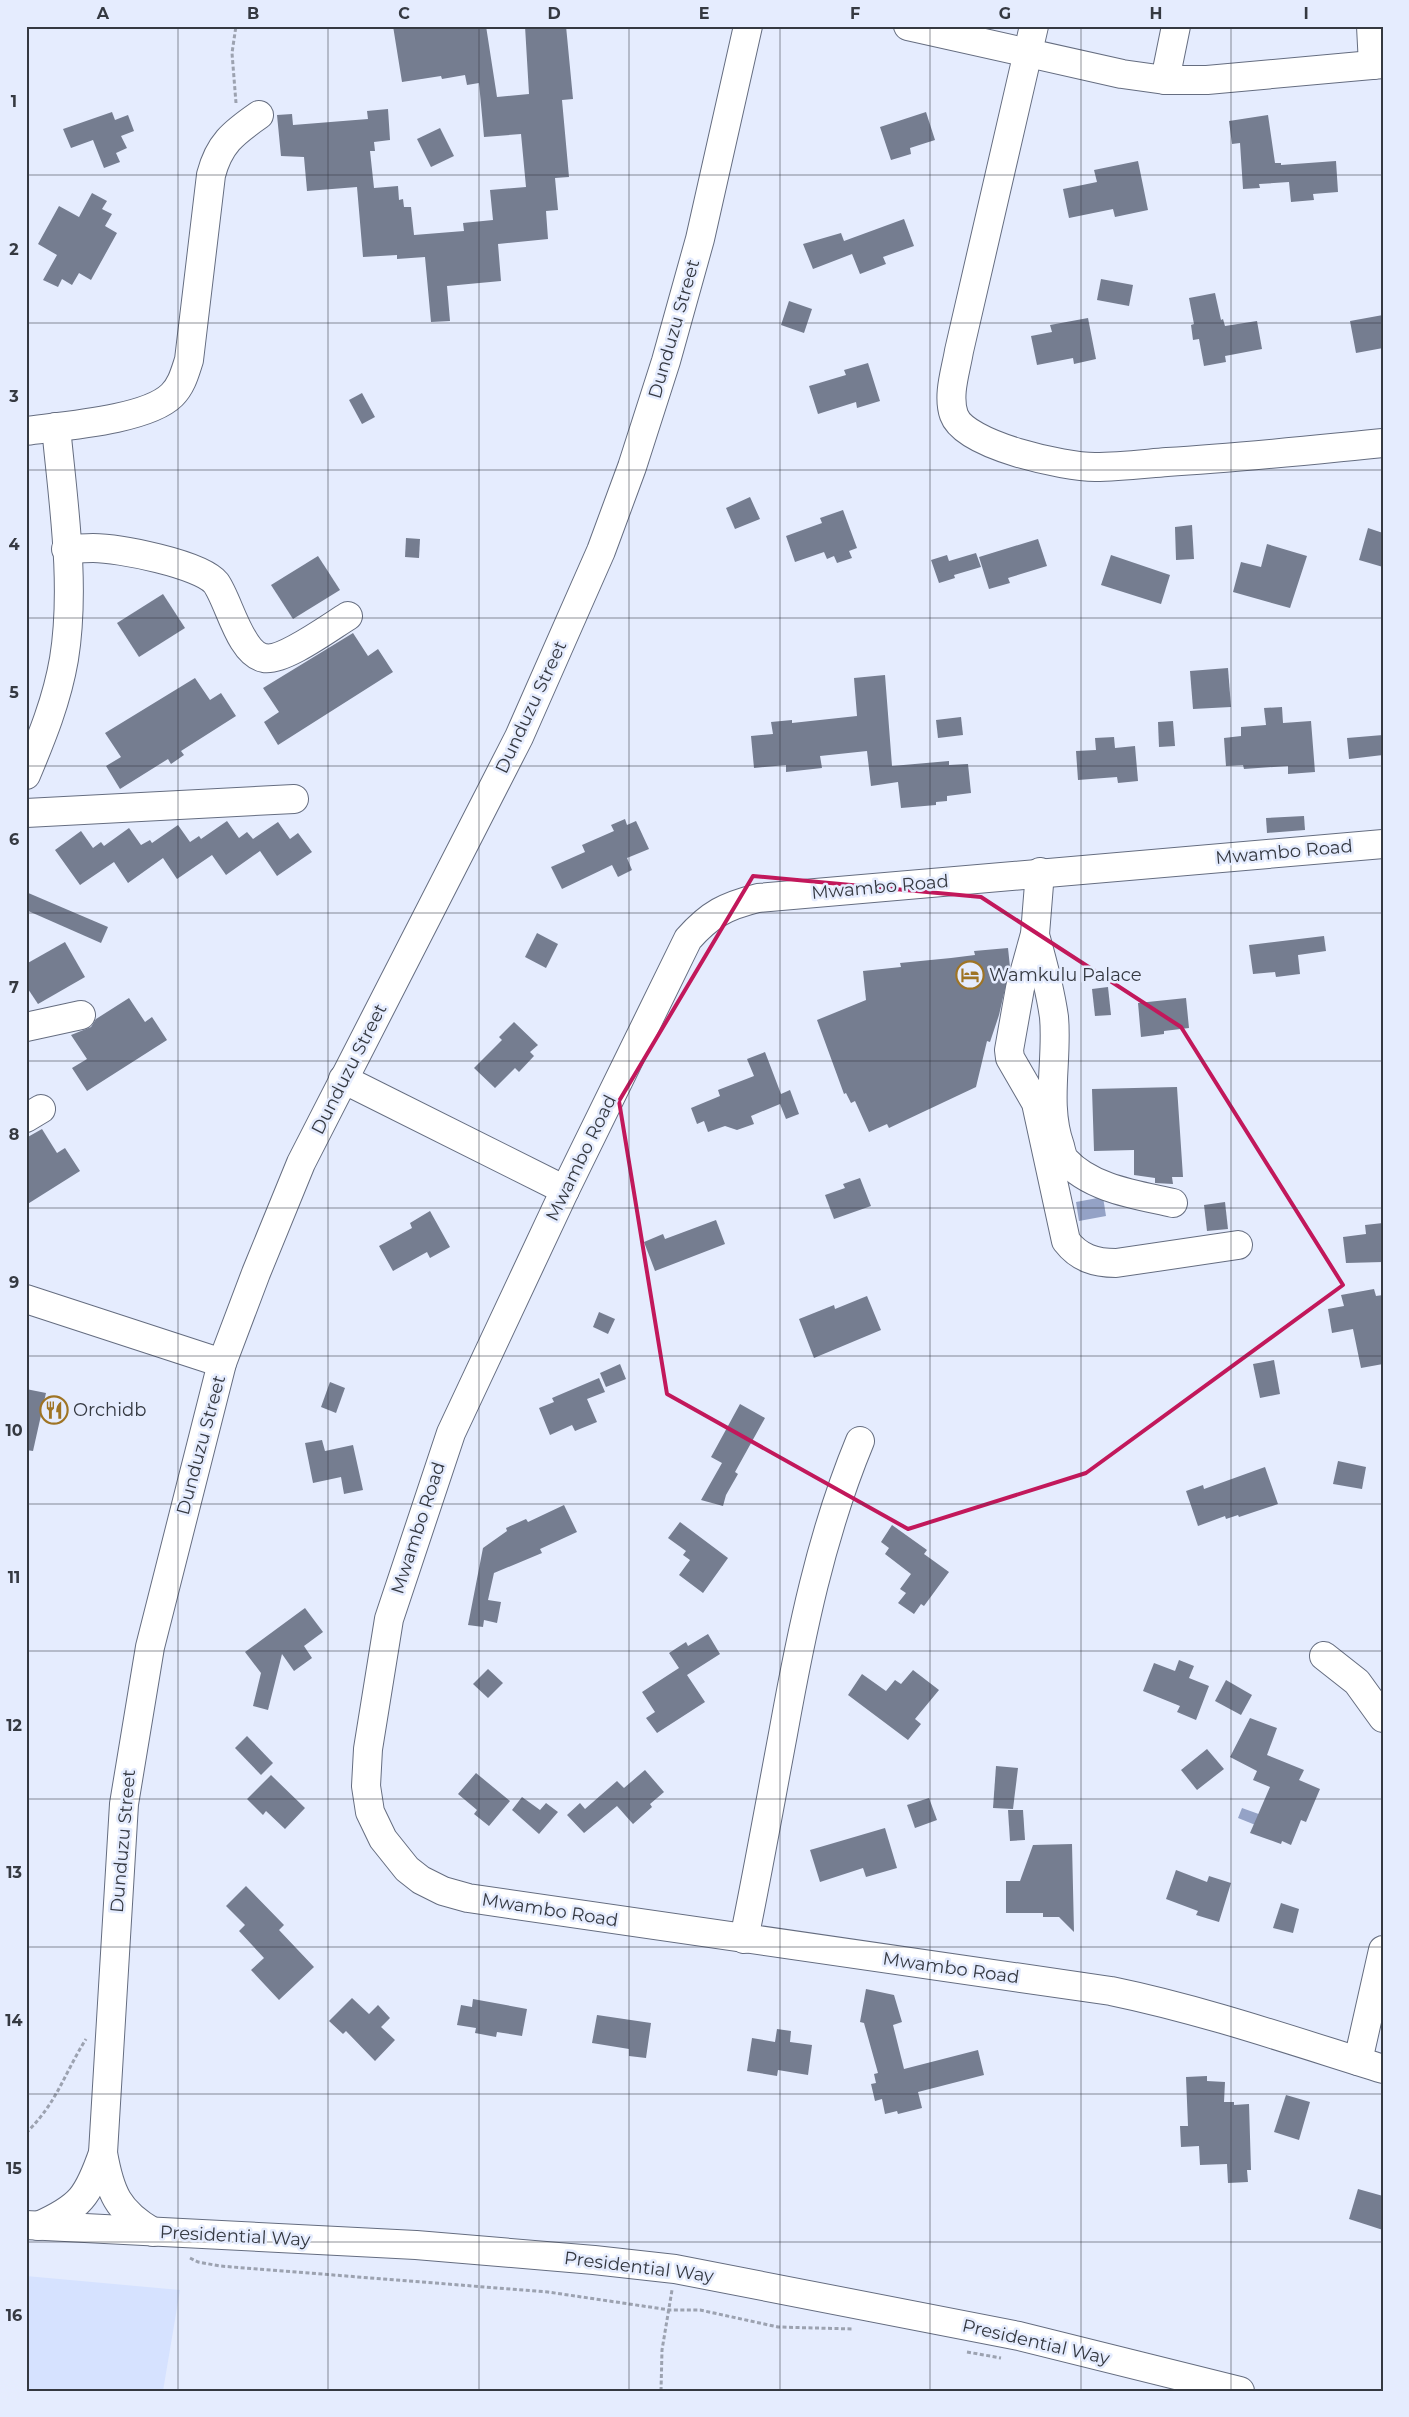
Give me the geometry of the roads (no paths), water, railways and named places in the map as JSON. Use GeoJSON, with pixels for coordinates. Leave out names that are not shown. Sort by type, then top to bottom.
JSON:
{"type":"FeatureCollection","features":[{"type":"Feature","properties":{"kind":"street","name":"Dunduzu Street"},"geometry":{"type":"LineString","coordinates":[[153,2232],[135,2221],[115,2196],[109,2182],[103,2152],[119,1860],[124,1804],[150,1647],[222,1363],[301,1163],[519,737],[601,551],[632,468],[666,361],[700,239],[748,26]]}},
{"type":"Feature","properties":{"kind":"street"},"geometry":{"type":"LineString","coordinates":[[908,26],[1122,74],[1165,80],[1207,80],[1378,64],[1371,26]]}},
{"type":"Feature","properties":{"kind":"street"},"geometry":{"type":"LineString","coordinates":[[1034,26],[959,351],[951,396],[954,415],[963,428],[1008,450],[1053,462],[1094,467],[1200,460],[1383,443]]}},
{"type":"Feature","properties":{"kind":"street"},"geometry":{"type":"LineString","coordinates":[[1165,80],[1176,26]]}},
{"type":"Feature","properties":{"kind":"street"},"geometry":{"type":"LineString","coordinates":[[26,431],[129,415],[153,408],[172,395],[183,379],[190,353],[210,175],[215,158],[225,142],[248,122]]}},
{"type":"Feature","properties":{"kind":"street"},"geometry":{"type":"LineString","coordinates":[[26,775],[52,708],[64,658],[67,609],[66,549],[56,427]]}},
{"type":"Feature","properties":{"kind":"street"},"geometry":{"type":"LineString","coordinates":[[66,549],[109,549],[182,565],[200,571],[215,582],[249,650],[263,658],[280,656],[348,616]]}},
{"type":"Feature","properties":{"kind":"street"},"geometry":{"type":"LineString","coordinates":[[26,813],[294,800]]}},
{"type":"Feature","properties":{"kind":"street","name":"Mwambo Road"},"geometry":{"type":"LineString","coordinates":[[1371,2065],[1196,2011],[1111,1991],[468,1898],[443,1891],[421,1880],[407,1869],[383,1839],[370,1812],[366,1786],[368,1749],[388,1619],[450,1433],[565,1190],[688,939],[702,923],[719,910],[758,898],[1040,872],[1383,844]]}},
{"type":"Feature","properties":{"kind":"street"},"geometry":{"type":"LineString","coordinates":[[1040,872],[1035,934],[1020,988],[1009,1050],[1010,1058],[1036,1103],[1066,1241],[1074,1251],[1085,1258],[1100,1263],[1116,1263],[1238,1245]]}},
{"type":"Feature","properties":{"kind":"street"},"geometry":{"type":"LineString","coordinates":[[1035,934],[1049,987],[1054,1020],[1052,1092],[1056,1134],[1064,1159],[1083,1175],[1125,1192],[1173,1203]]}},
{"type":"Feature","properties":{"kind":"street"},"geometry":{"type":"LineString","coordinates":[[26,1027],[81,1016]]}},
{"type":"Feature","properties":{"kind":"street"},"geometry":{"type":"LineString","coordinates":[[343,1079],[565,1190]]}},
{"type":"Feature","properties":{"kind":"street"},"geometry":{"type":"LineString","coordinates":[[26,1299],[222,1363]]}},
{"type":"Feature","properties":{"kind":"street"},"geometry":{"type":"LineString","coordinates":[[744,1939],[801,1634],[815,1574],[842,1484],[860,1441]]}},
{"type":"Feature","properties":{"kind":"street"},"geometry":{"type":"LineString","coordinates":[[1324,1656],[1357,1682],[1383,1718]]}},
{"type":"Feature","properties":{"kind":"street"},"geometry":{"type":"LineString","coordinates":[[1371,2065],[1383,1950]]}},
{"type":"Feature","properties":{"kind":"street","name":"Dunduzu Street"},"geometry":{"type":"LineString","coordinates":[[32,2225],[76,2206],[92,2182],[103,2152]]}},
{"type":"Feature","properties":{"kind":"street","name":"Presidential Way"},"geometry":{"type":"LineString","coordinates":[[32,2225],[416,2245],[594,2260],[674,2269],[1019,2336],[1240,2391]]}},
{"type":"Feature","properties":{"kind":"place","name":"Wamkulu Palace"},"geometry":{"type":"Point","coordinates":[970,975]}},
{"type":"Feature","properties":{"kind":"place","name":"Orchidb"},"geometry":{"type":"Point","coordinates":[54,1410]}}]}
